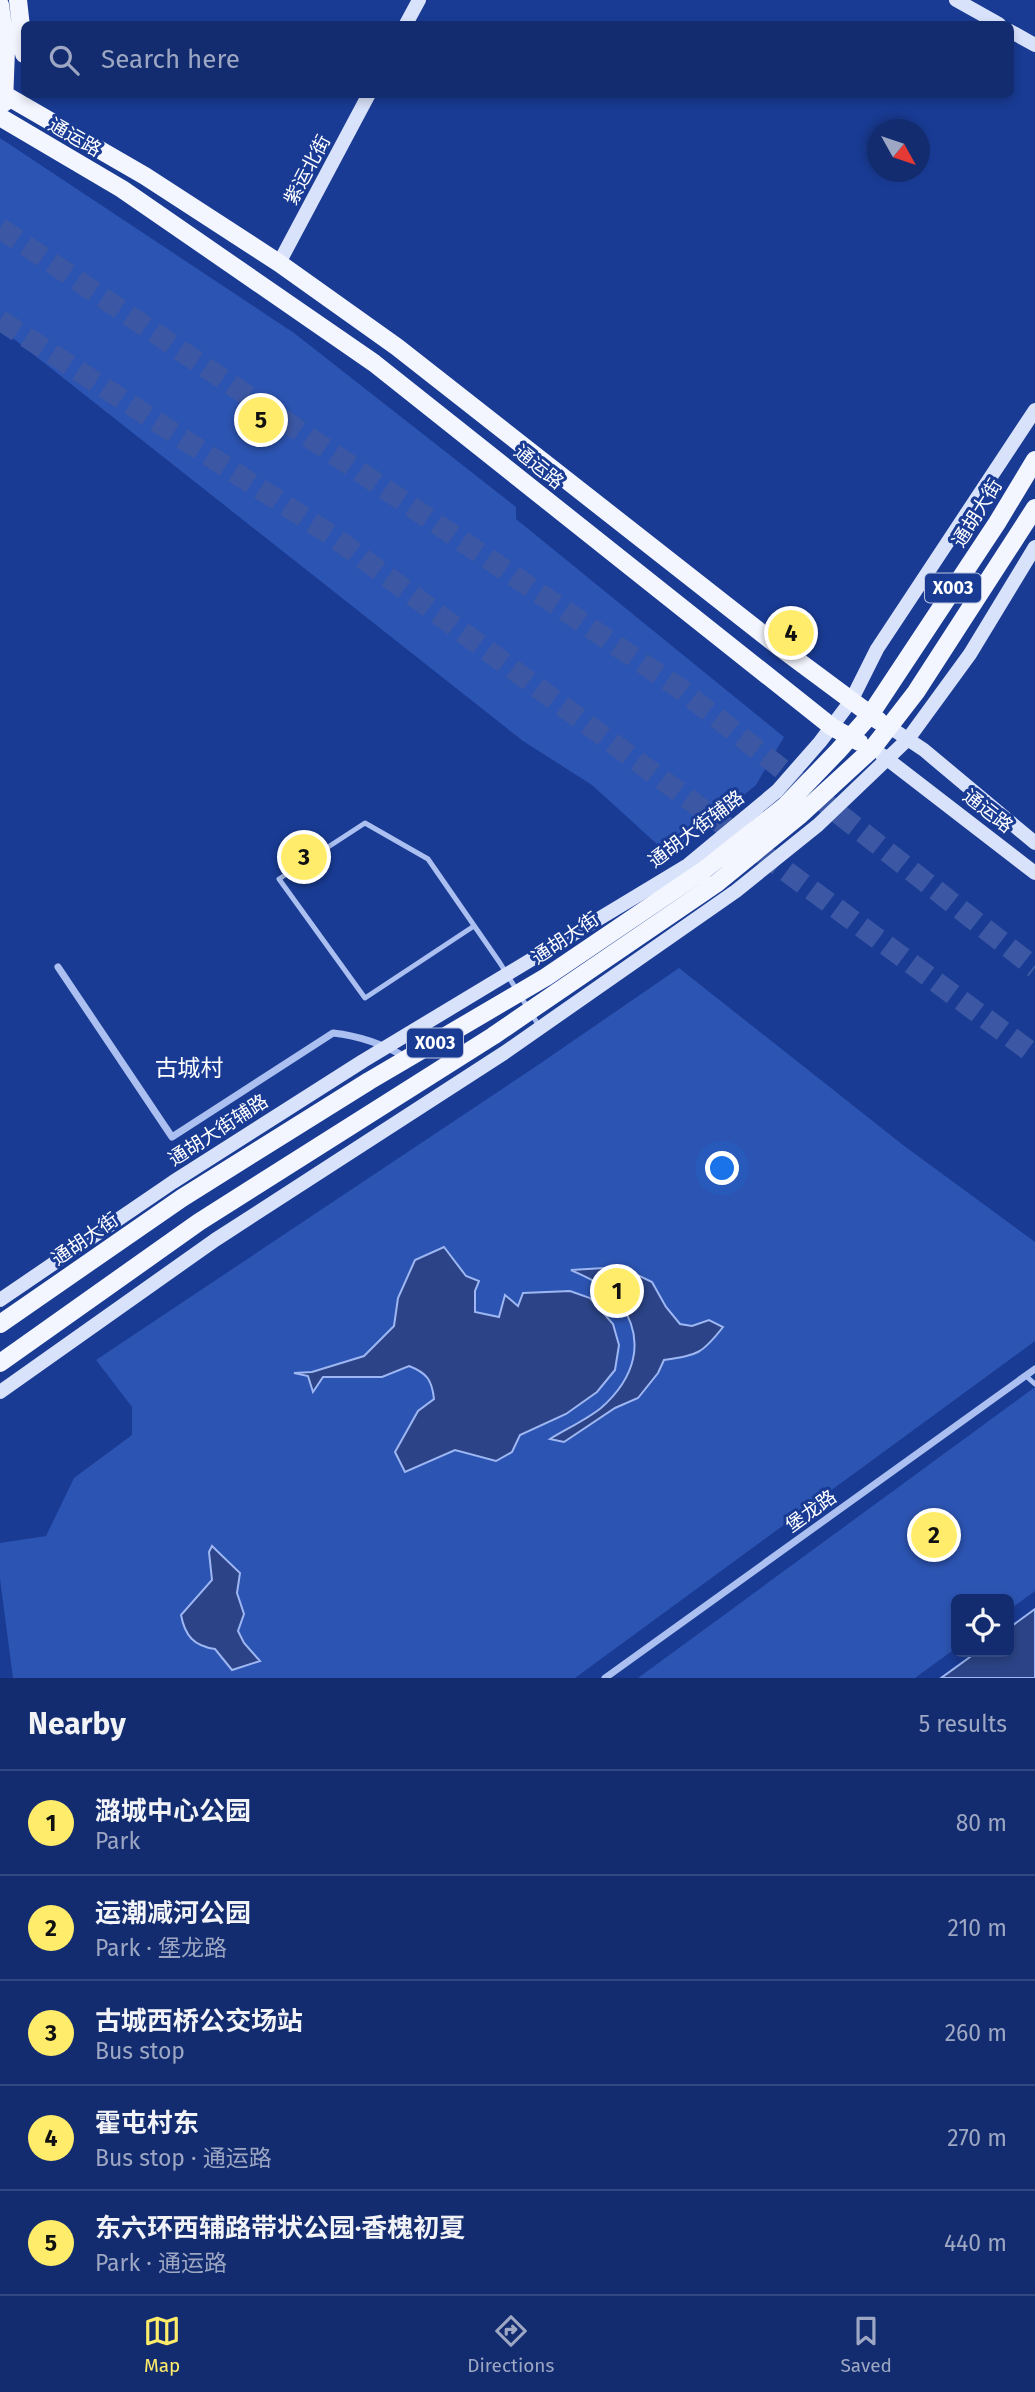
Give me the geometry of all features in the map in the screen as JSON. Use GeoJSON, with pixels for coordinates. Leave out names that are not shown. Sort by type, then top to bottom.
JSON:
{"type":"FeatureCollection","features":[{"type":"Feature","properties":{"kind":"main road"},"geometry":{"type":"LineString","coordinates":[[18,0],[21,27]]}},
{"type":"Feature","properties":{"kind":"main road"},"geometry":{"type":"LineString","coordinates":[[0,5],[6,50],[1,117]]}},
{"type":"Feature","properties":{"kind":"main road","name":"通运路"},"geometry":{"type":"LineString","coordinates":[[3,93],[25,100],[145,176],[279,263],[397,347],[851,701],[888,726]]}},
{"type":"Feature","properties":{"kind":"main road"},"geometry":{"type":"LineString","coordinates":[[18,128],[25,100]]}},
{"type":"Feature","properties":{"kind":"main road","name":"通运路"},"geometry":{"type":"LineString","coordinates":[[1,117],[122,189],[374,363],[832,727],[872,749]]}},
{"type":"Feature","properties":{"kind":"main road","name":"通胡大街"},"geometry":{"type":"LineString","coordinates":[[0,1324],[181,1198],[519,993],[704,870],[785,806],[870,715],[997,523],[1035,460]]}},
{"type":"Feature","properties":{"kind":"main road","name":"通胡大街"},"geometry":{"type":"LineString","coordinates":[[0,1363],[199,1222],[529,1010],[717,883],[799,816],[872,749],[916,692],[1035,508]]}},
{"type":"Feature","properties":{"kind":"street"},"geometry":{"type":"LineString","coordinates":[[407,21],[419,0]]}},
{"type":"Feature","properties":{"kind":"street"},"geometry":{"type":"LineString","coordinates":[[956,0],[994,21]]}},
{"type":"Feature","properties":{"kind":"street"},"geometry":{"type":"LineString","coordinates":[[1014,33],[1035,45]]}},
{"type":"Feature","properties":{"kind":"street","name":"紫运北街"},"geometry":{"type":"LineString","coordinates":[[279,263],[367,98]]}},
{"type":"Feature","properties":{"kind":"street","name":"通胡大街辅路"},"geometry":{"type":"LineString","coordinates":[[0,1300],[173,1182],[387,1046],[688,865],[776,792],[851,701],[877,649],[1035,410]]}},
{"type":"Feature","properties":{"kind":"street"},"geometry":{"type":"LineString","coordinates":[[0,1392],[215,1240],[504,1053],[736,891],[818,825],[908,739],[970,654],[1035,547]]}},
{"type":"Feature","properties":{"kind":"street","name":"通运路"},"geometry":{"type":"LineString","coordinates":[[888,726],[908,739],[1035,843]]}},
{"type":"Feature","properties":{"kind":"street","name":"通运路"},"geometry":{"type":"LineString","coordinates":[[872,749],[1035,873]]}},
{"type":"Feature","properties":{"kind":"street"},"geometry":{"type":"LineString","coordinates":[[58,967],[172,1137],[333,1033],[358,1036],[387,1046],[407,1059]]}},
{"type":"Feature","properties":{"kind":"street","name":"堡龙路"},"geometry":{"type":"LineString","coordinates":[[606,1678],[1035,1369]]}},
{"type":"Feature","properties":{"kind":"lane"},"geometry":{"type":"LineString","coordinates":[[474,926],[365,998],[279,879],[365,823],[428,859],[507,974],[540,1026]]}},
{"type":"Feature","properties":{"kind":"lane"},"geometry":{"type":"LineString","coordinates":[[1026,1376],[1035,1384]]}},
{"type":"Feature","properties":{"kind":"shaded area"},"geometry":{"type":"Polygon","coordinates":[[[0,138],[294,333],[516,507],[516,519],[784,737],[756,785],[670,856],[592,785],[523,741],[0,328],[0,138]]]}},
{"type":"Feature","properties":{"kind":"shaded area"},"geometry":{"type":"Polygon","coordinates":[[[679,968],[903,1145],[1035,1242],[1035,1341],[575,1678],[13,1678],[0,1579],[0,1543],[46,1536],[74,1478],[132,1435],[132,1407],[96,1360],[679,968]]]}},
{"type":"Feature","properties":{"kind":"shaded area"},"geometry":{"type":"Polygon","coordinates":[[[444,1247],[466,1276],[479,1281],[475,1291],[475,1312],[499,1317],[505,1295],[518,1306],[523,1293],[570,1291],[590,1298],[613,1324],[619,1345],[615,1370],[597,1392],[566,1414],[520,1435],[512,1452],[496,1461],[455,1450],[405,1472],[395,1452],[418,1411],[434,1399],[430,1382],[420,1371],[409,1366],[382,1377],[323,1377],[313,1392],[308,1376],[294,1373],[312,1372],[364,1356],[394,1326],[398,1298],[415,1260],[444,1247]]]}},
{"type":"Feature","properties":{"kind":"shaded area"},"geometry":{"type":"Polygon","coordinates":[[[621,1267],[652,1282],[666,1307],[680,1324],[692,1326],[709,1320],[723,1327],[710,1343],[698,1352],[664,1360],[658,1373],[638,1398],[615,1408],[564,1442],[550,1439],[601,1408],[622,1385],[629,1372],[635,1345],[628,1317],[610,1292],[571,1270],[621,1267]]]}},
{"type":"Feature","properties":{"kind":"shaded area"},"geometry":{"type":"Polygon","coordinates":[[[1035,1387],[1035,1591],[1014,1606],[1014,1594],[951,1594],[951,1652],[915,1678],[638,1678],[1035,1387]]]}},
{"type":"Feature","properties":{"kind":"shaded area"},"geometry":{"type":"Polygon","coordinates":[[[212,1546],[240,1573],[237,1593],[244,1614],[238,1631],[244,1643],[260,1661],[232,1670],[215,1649],[192,1639],[185,1629],[181,1615],[212,1580],[209,1552],[212,1546]]]}},
{"type":"Feature","properties":{"kind":"shaded area"},"geometry":{"type":"Polygon","coordinates":[[[1035,1609],[1035,1678],[941,1678],[970,1657],[1014,1657],[1014,1624],[1035,1609]]]}},
{"type":"Feature","properties":{"kind":"tunnel"},"geometry":{"type":"LineString","coordinates":[[0,228],[679,688],[1035,968]]}},
{"type":"Feature","properties":{"kind":"tunnel"},"geometry":{"type":"LineString","coordinates":[[0,320],[331,535],[1035,1055]]}},
{"type":"Feature","properties":{"kind":"place","name":"东六环西辅路带状公园·香槐初夏"},"geometry":{"type":"Point","coordinates":[261,420]}},
{"type":"Feature","properties":{"kind":"place","name":"霍屯村东"},"geometry":{"type":"Point","coordinates":[791,633]}},
{"type":"Feature","properties":{"kind":"place","name":"古城西桥公交场站"},"geometry":{"type":"Point","coordinates":[304,857]}},
{"type":"Feature","properties":{"kind":"place","name":"潞城中心公园"},"geometry":{"type":"Point","coordinates":[617,1291]}},
{"type":"Feature","properties":{"kind":"place","name":"运潮减河公园"},"geometry":{"type":"Point","coordinates":[934,1535]}},
{"type":"Feature","properties":{"kind":"district","name":"古城村"},"geometry":{"type":"Point","coordinates":[189,1068]}}]}
